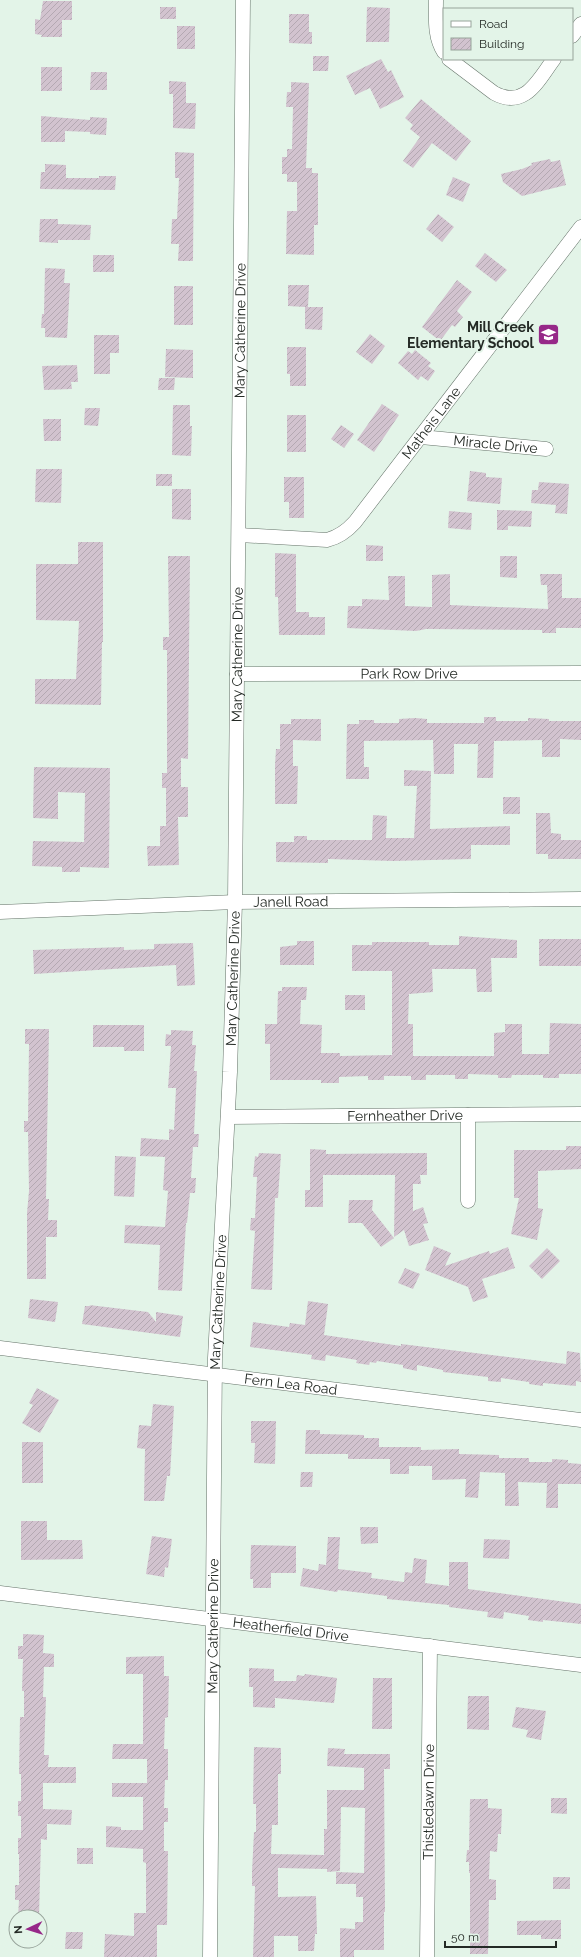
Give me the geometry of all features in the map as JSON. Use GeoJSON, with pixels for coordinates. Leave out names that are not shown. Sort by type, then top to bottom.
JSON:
{"type":"FeatureCollection","features":[{"type":"Feature","properties":{"kind":"street","name":"Mary Catherine Drive"},"geometry":{"type":"LineString","coordinates":[[210,1957],[215,1374],[228,1116],[235,902],[243,0]]}},
{"type":"Feature","properties":{"kind":"street"},"geometry":{"type":"LineString","coordinates":[[436,0],[438,41],[443,50]]}},
{"type":"Feature","properties":{"kind":"street"},"geometry":{"type":"LineString","coordinates":[[573,35],[581,24]]}},
{"type":"Feature","properties":{"kind":"street"},"geometry":{"type":"LineString","coordinates":[[450,60],[500,97],[508,98],[519,97],[530,91],[553,60]]}},
{"type":"Feature","properties":{"kind":"street","name":"Matheis Lane"},"geometry":{"type":"LineString","coordinates":[[239,535],[315,541],[336,538],[355,522],[581,227]]}},
{"type":"Feature","properties":{"kind":"street","name":"Miracle Drive"},"geometry":{"type":"LineString","coordinates":[[421,437],[546,449]]}},
{"type":"Feature","properties":{"kind":"street","name":"Park Row Drive"},"geometry":{"type":"LineString","coordinates":[[237,674],[581,673]]}},
{"type":"Feature","properties":{"kind":"street","name":"Janell Road"},"geometry":{"type":"LineString","coordinates":[[0,912],[235,902],[581,899]]}},
{"type":"Feature","properties":{"kind":"street","name":"Fernheather Drive"},"geometry":{"type":"LineString","coordinates":[[228,1116],[581,1114]]}},
{"type":"Feature","properties":{"kind":"street"},"geometry":{"type":"LineString","coordinates":[[468,1115],[468,1201]]}},
{"type":"Feature","properties":{"kind":"street","name":"Fern Lea Road"},"geometry":{"type":"LineString","coordinates":[[0,1348],[581,1420]]}},
{"type":"Feature","properties":{"kind":"street","name":"Heatherfield Drive"},"geometry":{"type":"LineString","coordinates":[[0,1593],[581,1665]]}},
{"type":"Feature","properties":{"kind":"street","name":"Thistledawn Drive"},"geometry":{"type":"LineString","coordinates":[[427,1957],[430,1646]]}},
{"type":"Feature","properties":{"kind":"building"},"geometry":{"type":"Polygon","coordinates":[[[43,1],[72,1],[72,20],[62,20],[62,37],[41,37],[42,35],[35,34],[35,19],[40,20],[43,1]]]}},
{"type":"Feature","properties":{"kind":"building"},"geometry":{"type":"Polygon","coordinates":[[[160,7],[176,7],[176,19],[160,19],[160,7]]]}},
{"type":"Feature","properties":{"kind":"building"},"geometry":{"type":"Polygon","coordinates":[[[367,7],[390,8],[389,42],[366,42],[367,7]]]}},
{"type":"Feature","properties":{"kind":"building"},"geometry":{"type":"Polygon","coordinates":[[[289,14],[309,14],[309,32],[312,32],[312,44],[289,43],[289,14]]]}},
{"type":"Feature","properties":{"kind":"building"},"geometry":{"type":"Polygon","coordinates":[[[177,26],[195,26],[195,49],[177,49],[177,26]]]}},
{"type":"Feature","properties":{"kind":"building"},"geometry":{"type":"Polygon","coordinates":[[[313,56],[329,56],[328,71],[313,71],[313,56]]]}},
{"type":"Feature","properties":{"kind":"building"},"geometry":{"type":"Polygon","coordinates":[[[381,59],[388,72],[391,70],[404,97],[380,109],[370,88],[355,95],[346,76],[381,59]]]}},
{"type":"Feature","properties":{"kind":"building"},"geometry":{"type":"Polygon","coordinates":[[[41,67],[62,67],[62,91],[41,91],[41,67]]]}},
{"type":"Feature","properties":{"kind":"building"},"geometry":{"type":"Polygon","coordinates":[[[91,72],[107,72],[107,90],[90,90],[91,72]]]}},
{"type":"Feature","properties":{"kind":"building"},"geometry":{"type":"Polygon","coordinates":[[[169,81],[186,82],[186,103],[196,103],[195,129],[173,128],[173,94],[169,94],[169,81]]]}},
{"type":"Feature","properties":{"kind":"building"},"geometry":{"type":"Polygon","coordinates":[[[291,82],[309,83],[306,168],[312,168],[312,173],[318,173],[318,225],[314,225],[314,255],[286,254],[287,211],[297,211],[297,182],[287,182],[287,174],[282,174],[282,157],[287,157],[287,149],[292,149],[293,107],[286,107],[287,92],[291,92],[291,82]]]}},
{"type":"Feature","properties":{"kind":"building"},"geometry":{"type":"Polygon","coordinates":[[[421,99],[471,141],[456,161],[432,143],[413,168],[403,161],[420,137],[410,129],[413,125],[405,118],[421,99]]]}},
{"type":"Feature","properties":{"kind":"building"},"geometry":{"type":"Polygon","coordinates":[[[41,116],[90,120],[90,117],[107,118],[106,135],[90,134],[90,132],[65,131],[65,142],[41,142],[41,116]]]}},
{"type":"Feature","properties":{"kind":"building"},"geometry":{"type":"Polygon","coordinates":[[[175,152],[194,153],[193,261],[178,261],[179,244],[171,244],[172,219],[177,219],[179,178],[175,178],[175,152]]]}},
{"type":"Feature","properties":{"kind":"building"},"geometry":{"type":"Polygon","coordinates":[[[550,159],[551,162],[560,160],[566,185],[522,196],[503,182],[501,174],[522,169],[532,165],[531,163],[550,159]]]}},
{"type":"Feature","properties":{"kind":"building"},"geometry":{"type":"Polygon","coordinates":[[[45,164],[66,165],[66,178],[99,178],[99,176],[116,176],[115,190],[40,189],[41,172],[45,172],[45,164]]]}},
{"type":"Feature","properties":{"kind":"building"},"geometry":{"type":"Polygon","coordinates":[[[453,177],[470,184],[463,202],[446,195],[453,177]]]}},
{"type":"Feature","properties":{"kind":"building"},"geometry":{"type":"Polygon","coordinates":[[[438,214],[454,227],[442,242],[426,229],[438,214]]]}},
{"type":"Feature","properties":{"kind":"building"},"geometry":{"type":"Polygon","coordinates":[[[40,219],[58,219],[58,224],[91,225],[90,240],[58,240],[58,243],[39,242],[40,219]]]}},
{"type":"Feature","properties":{"kind":"building"},"geometry":{"type":"Polygon","coordinates":[[[485,253],[507,270],[496,282],[475,266],[485,253]]]}},
{"type":"Feature","properties":{"kind":"building"},"geometry":{"type":"Polygon","coordinates":[[[93,255],[114,255],[114,272],[93,272],[93,255]]]}},
{"type":"Feature","properties":{"kind":"building"},"geometry":{"type":"Polygon","coordinates":[[[45,268],[65,269],[64,283],[70,283],[67,338],[45,337],[45,328],[41,328],[42,314],[44,314],[45,268]]]}},
{"type":"Feature","properties":{"kind":"building"},"geometry":{"type":"Polygon","coordinates":[[[457,280],[472,292],[457,311],[463,317],[455,327],[452,325],[440,341],[422,327],[457,280]]]}},
{"type":"Feature","properties":{"kind":"building"},"geometry":{"type":"Polygon","coordinates":[[[288,285],[309,285],[308,307],[323,307],[322,330],[305,329],[305,307],[288,306],[288,285]]]}},
{"type":"Feature","properties":{"kind":"building"},"geometry":{"type":"Polygon","coordinates":[[[174,286],[193,286],[193,325],[174,325],[174,286]]]}},
{"type":"Feature","properties":{"kind":"building"},"geometry":{"type":"Polygon","coordinates":[[[370,334],[385,346],[372,364],[356,352],[370,334]]]}},
{"type":"Feature","properties":{"kind":"building"},"geometry":{"type":"Polygon","coordinates":[[[94,335],[119,335],[119,353],[110,353],[110,374],[94,374],[94,335]]]}},
{"type":"Feature","properties":{"kind":"building"},"geometry":{"type":"Polygon","coordinates":[[[287,347],[306,347],[306,386],[290,386],[290,374],[287,374],[287,347]]]}},
{"type":"Feature","properties":{"kind":"building"},"geometry":{"type":"Polygon","coordinates":[[[166,349],[193,350],[193,378],[165,377],[166,349]]]}},
{"type":"Feature","properties":{"kind":"building"},"geometry":{"type":"Polygon","coordinates":[[[415,350],[431,363],[428,366],[435,371],[428,381],[421,376],[418,380],[398,363],[408,351],[412,354],[415,350]]]}},
{"type":"Feature","properties":{"kind":"building"},"geometry":{"type":"Polygon","coordinates":[[[77,365],[78,382],[71,382],[72,389],[44,390],[42,366],[77,365]]]}},
{"type":"Feature","properties":{"kind":"building"},"geometry":{"type":"Polygon","coordinates":[[[159,378],[175,378],[174,390],[158,390],[159,378]]]}},
{"type":"Feature","properties":{"kind":"building"},"geometry":{"type":"Polygon","coordinates":[[[382,404],[399,415],[374,452],[357,440],[382,404]]]}},
{"type":"Feature","properties":{"kind":"building"},"geometry":{"type":"Polygon","coordinates":[[[173,405],[190,405],[190,426],[192,426],[191,456],[172,455],[173,405]]]}},
{"type":"Feature","properties":{"kind":"building"},"geometry":{"type":"Polygon","coordinates":[[[85,408],[100,408],[98,426],[84,425],[85,408]]]}},
{"type":"Feature","properties":{"kind":"building"},"geometry":{"type":"Polygon","coordinates":[[[287,415],[306,415],[306,452],[287,452],[287,415]]]}},
{"type":"Feature","properties":{"kind":"building"},"geometry":{"type":"Polygon","coordinates":[[[43,419],[61,419],[61,441],[44,441],[43,419]]]}},
{"type":"Feature","properties":{"kind":"building"},"geometry":{"type":"Polygon","coordinates":[[[341,425],[354,434],[344,448],[331,439],[341,425]]]}},
{"type":"Feature","properties":{"kind":"building"},"geometry":{"type":"Polygon","coordinates":[[[36,469],[62,469],[61,503],[35,502],[36,469]]]}},
{"type":"Feature","properties":{"kind":"building"},"geometry":{"type":"Polygon","coordinates":[[[470,471],[486,473],[486,477],[502,478],[500,504],[467,501],[470,471]]]}},
{"type":"Feature","properties":{"kind":"building"},"geometry":{"type":"Polygon","coordinates":[[[156,474],[172,474],[172,486],[156,486],[156,474]]]}},
{"type":"Feature","properties":{"kind":"building"},"geometry":{"type":"Polygon","coordinates":[[[284,477],[304,477],[304,518],[289,518],[289,502],[284,502],[284,477]]]}},
{"type":"Feature","properties":{"kind":"building"},"geometry":{"type":"Polygon","coordinates":[[[539,482],[569,484],[567,514],[555,513],[556,505],[531,503],[532,490],[538,490],[539,482]]]}},
{"type":"Feature","properties":{"kind":"building"},"geometry":{"type":"Polygon","coordinates":[[[172,489],[191,489],[191,520],[172,519],[172,489]]]}},
{"type":"Feature","properties":{"kind":"building"},"geometry":{"type":"Polygon","coordinates":[[[497,510],[532,511],[531,527],[508,526],[508,530],[497,530],[497,510]]]}},
{"type":"Feature","properties":{"kind":"building"},"geometry":{"type":"Polygon","coordinates":[[[449,511],[472,513],[471,530],[448,528],[449,511]]]}},
{"type":"Feature","properties":{"kind":"building"},"geometry":{"type":"Polygon","coordinates":[[[78,542],[103,542],[103,642],[101,705],[35,704],[35,679],[76,679],[79,621],[36,620],[36,564],[78,564],[78,542]]]}},
{"type":"Feature","properties":{"kind":"building"},"geometry":{"type":"Polygon","coordinates":[[[366,545],[383,546],[383,561],[366,561],[366,545]]]}},
{"type":"Feature","properties":{"kind":"building"},"geometry":{"type":"Polygon","coordinates":[[[275,553],[296,554],[296,612],[309,612],[309,617],[325,617],[325,635],[279,635],[278,597],[275,597],[275,553]]]}},
{"type":"Feature","properties":{"kind":"building"},"geometry":{"type":"Polygon","coordinates":[[[168,556],[190,556],[188,759],[181,758],[181,787],[188,787],[188,817],[178,817],[179,865],[148,866],[147,846],[160,846],[160,826],[166,826],[166,788],[162,788],[162,773],[167,773],[167,650],[163,650],[163,637],[169,637],[168,556]]]}},
{"type":"Feature","properties":{"kind":"building"},"geometry":{"type":"Polygon","coordinates":[[[500,556],[517,556],[517,578],[500,577],[500,556]]]}},
{"type":"Feature","properties":{"kind":"building"},"geometry":{"type":"Polygon","coordinates":[[[450,574],[450,605],[548,609],[547,585],[541,585],[540,574],[562,574],[562,598],[581,598],[581,628],[556,628],[556,633],[542,633],[542,630],[426,629],[416,631],[347,628],[348,606],[362,606],[362,599],[389,600],[388,576],[405,576],[405,606],[432,607],[432,575],[450,574]]]}},
{"type":"Feature","properties":{"kind":"building"},"geometry":{"type":"Polygon","coordinates":[[[484,717],[496,717],[496,721],[528,721],[528,718],[549,719],[549,721],[581,721],[581,740],[560,739],[560,757],[542,757],[542,740],[494,741],[493,778],[477,778],[478,744],[454,744],[454,774],[434,774],[433,740],[364,741],[364,767],[369,767],[369,779],[346,779],[347,724],[359,724],[359,720],[374,720],[374,723],[399,723],[399,719],[415,718],[427,719],[427,723],[484,723],[484,717]]]}},
{"type":"Feature","properties":{"kind":"building"},"geometry":{"type":"Polygon","coordinates":[[[291,719],[321,719],[321,741],[293,740],[293,766],[298,766],[297,804],[275,804],[276,749],[280,749],[280,724],[291,724],[291,719]]]}},
{"type":"Feature","properties":{"kind":"building"},"geometry":{"type":"Polygon","coordinates":[[[34,767],[110,768],[109,868],[80,867],[80,872],[62,872],[62,867],[32,866],[33,841],[84,842],[85,793],[58,792],[58,819],[33,818],[34,767]]]}},
{"type":"Feature","properties":{"kind":"building"},"geometry":{"type":"Polygon","coordinates":[[[404,770],[431,771],[430,829],[510,826],[510,845],[471,845],[471,859],[393,861],[328,859],[328,863],[276,862],[276,842],[294,842],[294,836],[307,836],[307,840],[372,840],[373,815],[387,816],[386,838],[414,838],[417,786],[404,786],[404,770]]]}},
{"type":"Feature","properties":{"kind":"building"},"geometry":{"type":"Polygon","coordinates":[[[503,797],[520,797],[520,814],[503,814],[503,797]]]}},
{"type":"Feature","properties":{"kind":"building"},"geometry":{"type":"Polygon","coordinates":[[[536,813],[550,813],[551,833],[561,834],[561,840],[581,840],[581,859],[548,859],[548,854],[536,854],[536,813]]]}},
{"type":"Feature","properties":{"kind":"building"},"geometry":{"type":"Polygon","coordinates":[[[459,936],[517,940],[517,958],[491,958],[492,992],[477,992],[476,969],[432,969],[433,992],[409,994],[408,1024],[413,1024],[413,1056],[494,1056],[494,1033],[505,1032],[505,1024],[522,1024],[522,1054],[549,1054],[550,1023],[581,1024],[581,1074],[559,1074],[559,1078],[543,1078],[543,1075],[512,1075],[511,1078],[498,1078],[498,1075],[468,1074],[468,1079],[455,1079],[455,1075],[426,1075],[426,1080],[411,1080],[411,1076],[384,1076],[384,1080],[368,1080],[368,1076],[339,1077],[339,1083],[321,1083],[321,1080],[270,1080],[270,1044],[265,1044],[265,1024],[277,1024],[278,991],[282,991],[282,987],[307,987],[306,1000],[301,1000],[300,1024],[322,1025],[321,1053],[340,1053],[340,1056],[392,1055],[392,971],[352,971],[352,945],[372,945],[372,942],[429,942],[429,945],[459,945],[459,936]]]}},
{"type":"Feature","properties":{"kind":"building"},"geometry":{"type":"Polygon","coordinates":[[[539,939],[581,939],[581,966],[539,966],[539,939]]]}},
{"type":"Feature","properties":{"kind":"building"},"geometry":{"type":"Polygon","coordinates":[[[297,941],[314,941],[314,965],[280,965],[280,947],[297,945],[297,941]]]}},
{"type":"Feature","properties":{"kind":"building"},"geometry":{"type":"Polygon","coordinates":[[[193,943],[195,985],[177,986],[176,965],[34,974],[33,950],[124,947],[124,950],[154,949],[154,944],[193,943]]]}},
{"type":"Feature","properties":{"kind":"building"},"geometry":{"type":"Polygon","coordinates":[[[345,995],[365,995],[365,1010],[345,1010],[345,995]]]}},
{"type":"Feature","properties":{"kind":"building"},"geometry":{"type":"Polygon","coordinates":[[[93,1025],[144,1025],[144,1051],[124,1051],[124,1047],[93,1047],[93,1025]]]}},
{"type":"Feature","properties":{"kind":"building"},"geometry":{"type":"Polygon","coordinates":[[[25,1029],[49,1029],[46,1199],[49,1199],[48,1220],[57,1220],[57,1237],[46,1237],[46,1279],[27,1279],[27,1213],[29,1191],[28,1132],[24,1132],[24,1121],[28,1121],[29,1044],[25,1044],[25,1029]]]}},
{"type":"Feature","properties":{"kind":"building"},"geometry":{"type":"Polygon","coordinates":[[[171,1030],[193,1031],[192,1045],[196,1045],[194,1071],[197,1071],[194,1134],[199,1134],[198,1147],[193,1147],[191,1178],[196,1178],[195,1193],[190,1193],[186,1223],[182,1291],[158,1290],[160,1245],[124,1243],[125,1225],[165,1227],[168,1191],[163,1190],[165,1157],[140,1156],[141,1138],[169,1140],[169,1129],[174,1130],[176,1088],[168,1088],[171,1046],[165,1046],[166,1034],[171,1035],[171,1030]]]}},
{"type":"Feature","properties":{"kind":"building"},"geometry":{"type":"Polygon","coordinates":[[[566,1146],[581,1146],[581,1169],[538,1171],[538,1208],[543,1209],[537,1240],[511,1234],[519,1198],[514,1198],[514,1150],[566,1150],[566,1146]]]}},
{"type":"Feature","properties":{"kind":"building"},"geometry":{"type":"Polygon","coordinates":[[[310,1149],[326,1150],[326,1154],[427,1153],[427,1175],[420,1175],[421,1184],[413,1184],[413,1211],[423,1207],[428,1223],[423,1224],[429,1240],[409,1246],[404,1230],[394,1237],[395,1175],[323,1175],[323,1207],[305,1207],[305,1190],[310,1190],[310,1149]]]}},
{"type":"Feature","properties":{"kind":"building"},"geometry":{"type":"Polygon","coordinates":[[[259,1153],[281,1154],[278,1198],[275,1198],[272,1290],[251,1289],[255,1231],[250,1230],[251,1218],[255,1218],[257,1177],[253,1177],[255,1156],[258,1157],[259,1153]]]}},
{"type":"Feature","properties":{"kind":"building"},"geometry":{"type":"Polygon","coordinates":[[[115,1156],[136,1157],[134,1197],[114,1196],[115,1156]]]}},
{"type":"Feature","properties":{"kind":"building"},"geometry":{"type":"Polygon","coordinates":[[[349,1200],[373,1200],[372,1210],[394,1238],[381,1247],[362,1223],[348,1223],[349,1200]]]}},
{"type":"Feature","properties":{"kind":"building"},"geometry":{"type":"Polygon","coordinates":[[[434,1246],[451,1253],[445,1266],[489,1251],[490,1254],[508,1247],[515,1268],[482,1279],[488,1297],[473,1302],[468,1287],[425,1270],[434,1246]]]}},
{"type":"Feature","properties":{"kind":"building"},"geometry":{"type":"Polygon","coordinates":[[[547,1248],[560,1261],[542,1279],[529,1266],[547,1248]]]}},
{"type":"Feature","properties":{"kind":"building"},"geometry":{"type":"Polygon","coordinates":[[[405,1268],[420,1274],[413,1289],[398,1283],[405,1268]]]}},
{"type":"Feature","properties":{"kind":"building"},"geometry":{"type":"Polygon","coordinates":[[[30,1299],[58,1302],[55,1322],[28,1318],[30,1299]]]}},
{"type":"Feature","properties":{"kind":"building"},"geometry":{"type":"Polygon","coordinates":[[[308,1301],[328,1304],[324,1335],[401,1346],[401,1344],[566,1364],[567,1351],[580,1353],[581,1382],[576,1381],[576,1386],[543,1383],[543,1386],[529,1384],[529,1382],[501,1378],[501,1382],[488,1381],[488,1377],[443,1372],[443,1370],[417,1365],[417,1371],[403,1368],[403,1365],[377,1361],[376,1363],[370,1362],[369,1365],[356,1363],[357,1360],[326,1355],[325,1361],[311,1359],[312,1355],[250,1347],[253,1322],[289,1327],[290,1323],[305,1325],[308,1301]]]}},
{"type":"Feature","properties":{"kind":"building"},"geometry":{"type":"Polygon","coordinates":[[[89,1305],[148,1312],[156,1322],[156,1312],[183,1316],[180,1337],[82,1324],[85,1306],[91,1306],[89,1305]]]}},
{"type":"Feature","properties":{"kind":"building"},"geometry":{"type":"Polygon","coordinates":[[[37,1388],[59,1400],[40,1433],[22,1423],[33,1405],[29,1403],[37,1388]]]}},
{"type":"Feature","properties":{"kind":"building"},"geometry":{"type":"Polygon","coordinates":[[[153,1404],[174,1406],[170,1476],[167,1476],[164,1501],[144,1501],[145,1449],[137,1448],[139,1425],[151,1426],[153,1404]]]}},
{"type":"Feature","properties":{"kind":"building"},"geometry":{"type":"Polygon","coordinates":[[[251,1421],[276,1421],[275,1464],[254,1463],[255,1443],[251,1443],[251,1421]]]}},
{"type":"Feature","properties":{"kind":"building"},"geometry":{"type":"Polygon","coordinates":[[[306,1430],[320,1430],[320,1434],[364,1435],[364,1438],[379,1438],[379,1447],[421,1447],[421,1450],[459,1449],[459,1454],[499,1455],[499,1458],[529,1458],[529,1462],[552,1462],[552,1459],[568,1460],[568,1463],[581,1464],[581,1484],[558,1484],[558,1508],[546,1508],[547,1483],[518,1482],[519,1506],[505,1506],[505,1473],[480,1472],[478,1498],[465,1497],[466,1479],[432,1480],[432,1466],[409,1466],[409,1474],[390,1474],[390,1459],[348,1459],[348,1454],[305,1454],[306,1430]]]}},
{"type":"Feature","properties":{"kind":"building"},"geometry":{"type":"Polygon","coordinates":[[[22,1442],[43,1442],[43,1483],[22,1483],[22,1442]]]}},
{"type":"Feature","properties":{"kind":"building"},"geometry":{"type":"Polygon","coordinates":[[[301,1472],[313,1472],[312,1487],[300,1487],[301,1472]]]}},
{"type":"Feature","properties":{"kind":"building"},"geometry":{"type":"Polygon","coordinates":[[[21,1521],[47,1521],[47,1540],[82,1540],[83,1559],[21,1560],[21,1521]]]}},
{"type":"Feature","properties":{"kind":"building"},"geometry":{"type":"Polygon","coordinates":[[[360,1527],[378,1527],[378,1543],[361,1544],[360,1527]]]}},
{"type":"Feature","properties":{"kind":"building"},"geometry":{"type":"Polygon","coordinates":[[[152,1536],[172,1539],[168,1568],[165,1567],[164,1577],[146,1574],[152,1536]]]}},
{"type":"Feature","properties":{"kind":"building"},"geometry":{"type":"Polygon","coordinates":[[[328,1537],[340,1537],[338,1569],[372,1573],[371,1578],[404,1582],[405,1572],[412,1573],[414,1558],[427,1560],[425,1583],[449,1586],[449,1562],[468,1562],[468,1589],[581,1604],[581,1624],[528,1620],[529,1616],[504,1612],[503,1619],[487,1617],[488,1612],[449,1607],[449,1605],[387,1599],[387,1596],[338,1590],[337,1592],[300,1586],[303,1568],[318,1571],[319,1564],[326,1565],[328,1537]]]}},
{"type":"Feature","properties":{"kind":"building"},"geometry":{"type":"Polygon","coordinates":[[[484,1539],[510,1540],[509,1559],[483,1558],[484,1539]]]}},
{"type":"Feature","properties":{"kind":"building"},"geometry":{"type":"Polygon","coordinates":[[[251,1545],[296,1546],[296,1573],[271,1573],[271,1588],[253,1588],[253,1579],[250,1579],[251,1545]]]}},
{"type":"Feature","properties":{"kind":"building"},"geometry":{"type":"Polygon","coordinates":[[[23,1634],[44,1635],[43,1653],[54,1654],[54,1667],[44,1667],[43,1697],[46,1697],[44,1755],[49,1755],[48,1767],[76,1767],[76,1783],[43,1783],[43,1809],[72,1810],[71,1825],[47,1824],[47,1840],[41,1839],[39,1909],[18,1909],[19,1900],[15,1900],[15,1885],[19,1885],[18,1838],[21,1838],[21,1816],[18,1816],[18,1801],[21,1801],[21,1774],[19,1774],[20,1717],[24,1717],[24,1691],[22,1691],[23,1659],[18,1659],[18,1646],[23,1646],[23,1634]]]}},
{"type":"Feature","properties":{"kind":"building"},"geometry":{"type":"Polygon","coordinates":[[[164,1656],[164,1676],[169,1676],[168,1717],[165,1718],[164,1749],[168,1749],[168,1780],[165,1780],[164,1808],[168,1808],[168,1822],[164,1822],[164,1851],[168,1851],[167,1925],[157,1925],[157,1957],[104,1957],[105,1934],[134,1936],[134,1913],[146,1913],[146,1863],[143,1862],[143,1849],[106,1847],[106,1826],[121,1827],[121,1830],[143,1830],[143,1797],[112,1797],[112,1783],[147,1783],[147,1759],[112,1759],[113,1744],[143,1744],[143,1674],[126,1674],[126,1657],[164,1656]]]}},
{"type":"Feature","properties":{"kind":"building"},"geometry":{"type":"Polygon","coordinates":[[[249,1668],[274,1669],[274,1681],[296,1681],[297,1675],[304,1676],[305,1674],[337,1678],[334,1703],[275,1698],[275,1708],[253,1707],[253,1687],[249,1687],[249,1668]]]}},
{"type":"Feature","properties":{"kind":"building"},"geometry":{"type":"Polygon","coordinates":[[[373,1678],[392,1678],[392,1729],[372,1729],[373,1678]]]}},
{"type":"Feature","properties":{"kind":"building"},"geometry":{"type":"Polygon","coordinates":[[[468,1696],[489,1696],[489,1730],[467,1729],[468,1696]]]}},
{"type":"Feature","properties":{"kind":"building"},"geometry":{"type":"Polygon","coordinates":[[[516,1707],[546,1711],[541,1740],[526,1737],[528,1730],[512,1727],[516,1707]]]}},
{"type":"Feature","properties":{"kind":"building"},"geometry":{"type":"Polygon","coordinates":[[[254,1747],[281,1748],[281,1774],[278,1774],[278,1825],[272,1825],[271,1854],[324,1855],[324,1829],[327,1829],[327,1790],[364,1790],[364,1768],[327,1766],[328,1748],[345,1749],[344,1754],[390,1754],[390,1769],[384,1769],[384,1950],[354,1950],[354,1957],[340,1957],[340,1928],[355,1929],[355,1922],[363,1922],[363,1897],[356,1897],[356,1884],[336,1884],[336,1872],[364,1873],[365,1808],[341,1807],[340,1871],[327,1872],[327,1869],[278,1868],[278,1897],[316,1896],[317,1934],[315,1934],[314,1951],[298,1951],[298,1936],[274,1936],[274,1957],[253,1957],[255,1886],[252,1886],[252,1872],[254,1832],[256,1832],[256,1804],[253,1804],[254,1747]]]}},
{"type":"Feature","properties":{"kind":"building"},"geometry":{"type":"Polygon","coordinates":[[[551,1798],[567,1798],[567,1814],[551,1813],[551,1798]]]}},
{"type":"Feature","properties":{"kind":"building"},"geometry":{"type":"Polygon","coordinates":[[[470,1799],[488,1799],[488,1808],[502,1809],[501,1834],[498,1834],[497,1852],[490,1851],[489,1879],[496,1880],[496,1900],[489,1900],[488,1954],[470,1954],[470,1873],[469,1862],[466,1862],[467,1850],[469,1850],[470,1799]]]}},
{"type":"Feature","properties":{"kind":"building"},"geometry":{"type":"Polygon","coordinates":[[[77,1848],[93,1848],[93,1864],[77,1864],[77,1848]]]}},
{"type":"Feature","properties":{"kind":"building"},"geometry":{"type":"Polygon","coordinates":[[[553,1877],[570,1877],[570,1889],[553,1889],[553,1877]]]}},
{"type":"Feature","properties":{"kind":"building"},"geometry":{"type":"Polygon","coordinates":[[[561,1920],[561,1939],[541,1939],[541,1935],[517,1935],[517,1921],[561,1920]]]}},
{"type":"Feature","properties":{"kind":"building"},"geometry":{"type":"Polygon","coordinates":[[[66,1932],[83,1932],[82,1949],[65,1949],[66,1932]]]}},
{"type":"Feature","properties":{"kind":"place","name":"Mill Creek Elementary School"},"geometry":{"type":"Point","coordinates":[549,335]}}]}
